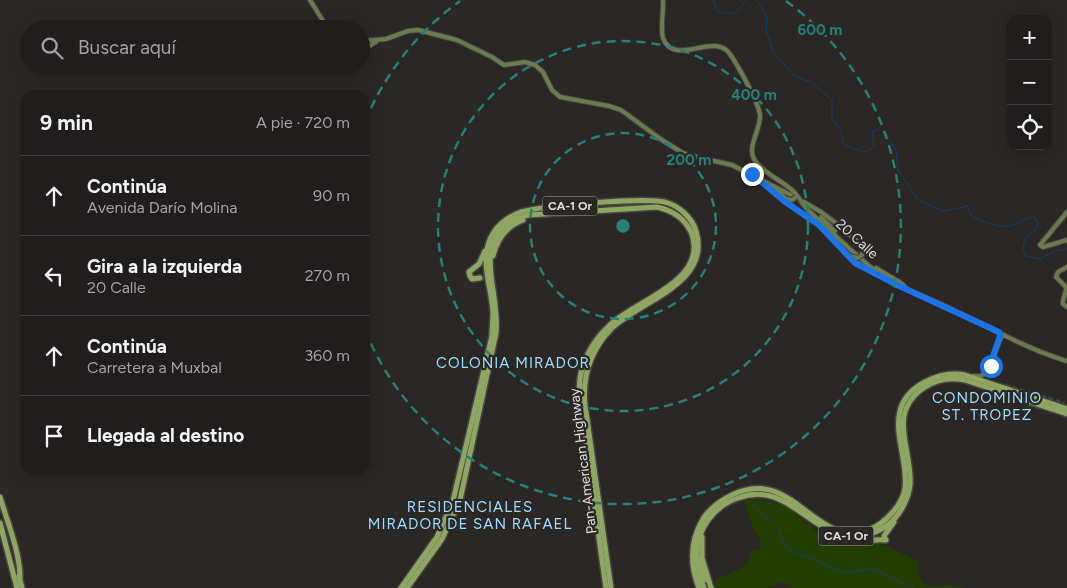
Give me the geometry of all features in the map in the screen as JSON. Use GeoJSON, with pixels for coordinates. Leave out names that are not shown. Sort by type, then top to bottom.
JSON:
{"type":"FeatureCollection","features":[{"type":"Feature","properties":{"kind":"highway","name":"Pan-American Highway"},"geometry":{"type":"LineString","coordinates":[[401,588],[426,554],[442,527],[453,501],[492,329],[493,313],[485,263],[487,248],[495,230],[507,220],[522,212],[544,208],[656,200],[667,202],[680,209],[696,228],[698,250],[693,265],[687,275],[677,284],[630,314],[611,329],[597,347],[586,371],[584,385],[585,405],[611,588]]}},
{"type":"Feature","properties":{"kind":"highway","name":"Pan-American Highway"},"geometry":{"type":"LineString","coordinates":[[407,588],[418,575],[445,533],[454,516],[462,491],[497,324],[496,302],[489,264],[492,246],[500,232],[509,222],[528,215],[657,207],[670,210],[682,219],[690,229],[693,238],[693,254],[690,264],[682,275],[610,324],[594,342],[582,370],[579,392],[596,528],[606,588]]}},
{"type":"Feature","properties":{"kind":"highway"},"geometry":{"type":"LineString","coordinates":[[492,263],[496,246],[508,228],[526,218],[550,213]]}},
{"type":"Feature","properties":{"kind":"highway"},"geometry":{"type":"LineString","coordinates":[[480,278],[472,279],[470,272],[479,264],[487,248]]}},
{"type":"Feature","properties":{"kind":"highway","name":"CA-1 Or"},"geometry":{"type":"LineString","coordinates":[[698,588],[694,571],[694,538],[704,517],[724,499],[745,490],[762,489],[784,494],[792,498],[822,523],[840,531],[861,532],[883,523],[896,509],[905,490],[898,430],[902,408],[907,398],[919,385],[934,378],[954,373],[1066,406]]}},
{"type":"Feature","properties":{"kind":"highway","name":"CA-1 Or"},"geometry":{"type":"LineString","coordinates":[[704,588],[698,572],[697,550],[704,528],[713,514],[724,504],[743,496],[762,494],[783,500],[822,528],[842,536],[859,537],[874,533],[888,525],[899,513],[907,499],[910,485],[910,470],[903,435],[904,420],[912,399],[929,385],[949,379],[965,380],[1067,415]]}},
{"type":"Feature","properties":{"kind":"highway"},"geometry":{"type":"LineString","coordinates":[[1048,410],[1067,415]]}},
{"type":"Feature","properties":{"kind":"highway"},"geometry":{"type":"LineString","coordinates":[[466,444],[468,448],[465,461],[466,463],[469,462]]}},
{"type":"Feature","properties":{"kind":"highway"},"geometry":{"type":"LineString","coordinates":[[460,470],[463,469],[464,471],[462,491]]}},
{"type":"Feature","properties":{"kind":"highway"},"geometry":{"type":"LineString","coordinates":[[0,497],[16,550],[22,588]]}},
{"type":"Feature","properties":{"kind":"highway"},"geometry":{"type":"LineString","coordinates":[[0,508],[17,586]]}},
{"type":"Feature","properties":{"kind":"highway"},"geometry":{"type":"LineString","coordinates":[[842,536],[848,540],[860,542],[886,540],[885,533],[899,513]]}},
{"type":"Feature","properties":{"kind":"highway"},"geometry":{"type":"LineString","coordinates":[[0,523],[20,577]]}},
{"type":"Feature","properties":{"kind":"highway"},"geometry":{"type":"LineString","coordinates":[[704,528],[702,553],[711,588]]}},
{"type":"Feature","properties":{"kind":"highway"},"geometry":{"type":"LineString","coordinates":[[0,535],[11,573],[17,586]]}},
{"type":"Feature","properties":{"kind":"highway"},"geometry":{"type":"LineString","coordinates":[[697,550],[706,580]]}},
{"type":"Feature","properties":{"kind":"main road"},"geometry":{"type":"LineString","coordinates":[[310,0],[322,20]]}},
{"type":"Feature","properties":{"kind":"main road"},"geometry":{"type":"LineString","coordinates":[[663,0],[662,34],[666,43],[671,48],[681,50],[720,46],[729,52],[760,116],[752,152],[755,161],[793,195]]}},
{"type":"Feature","properties":{"kind":"main road"},"geometry":{"type":"LineString","coordinates":[[370,46],[378,41],[408,30],[418,30],[457,40],[504,65],[525,62],[535,65],[543,72],[552,90],[560,97],[621,110],[683,153],[732,165],[793,195]]}},
{"type":"Feature","properties":{"kind":"main road"},"geometry":{"type":"LineString","coordinates":[[370,41],[378,41]]}},
{"type":"Feature","properties":{"kind":"main road"},"geometry":{"type":"LineString","coordinates":[[752,174],[784,201],[826,230],[849,256],[858,258],[862,254],[863,251],[860,245],[821,212],[802,201]]}},
{"type":"Feature","properties":{"kind":"main road"},"geometry":{"type":"LineString","coordinates":[[772,184],[786,199],[792,200],[793,195]]}},
{"type":"Feature","properties":{"kind":"main road","name":"20 Calle"},"geometry":{"type":"LineString","coordinates":[[793,195],[802,201],[809,211],[868,265],[884,277],[1041,352],[1067,361]]}},
{"type":"Feature","properties":{"kind":"main road"},"geometry":{"type":"LineString","coordinates":[[1067,212],[1052,232],[1040,243],[1043,247],[1067,240]]}},
{"type":"Feature","properties":{"kind":"main road"},"geometry":{"type":"LineString","coordinates":[[815,213],[867,261],[901,282],[906,289]]}},
{"type":"Feature","properties":{"kind":"main road"},"geometry":{"type":"LineString","coordinates":[[819,225],[852,260],[884,277]]}},
{"type":"Feature","properties":{"kind":"main road"},"geometry":{"type":"LineString","coordinates":[[1067,267],[1056,274],[1057,279],[1066,287],[1063,304],[1067,306]]}},
{"type":"Feature","properties":{"kind":"main road"},"geometry":{"type":"LineString","coordinates":[[995,385],[988,371],[1000,336],[999,332]]}},
{"type":"Feature","properties":{"kind":"main road"},"geometry":{"type":"LineString","coordinates":[[965,375],[980,376],[988,371],[1001,337],[1004,335]]}},
{"type":"Feature","properties":{"kind":"green space"},"geometry":{"type":"Polygon","coordinates":[[[752,499],[781,505],[796,514],[816,531],[832,538],[858,544],[880,544],[918,561],[919,576],[926,586],[952,585],[964,588],[793,588],[783,582],[766,588],[714,588],[715,580],[746,566],[751,551],[759,549],[762,545],[753,529],[744,500],[752,499]]]}},
{"type":"Feature","properties":{"kind":"waterway"},"geometry":{"type":"LineString","coordinates":[[713,0],[718,12],[731,13],[740,9],[745,0]]}},
{"type":"Feature","properties":{"kind":"waterway"},"geometry":{"type":"LineString","coordinates":[[757,0],[767,18],[766,30],[773,52],[795,77],[811,82],[832,100],[832,119],[841,131],[843,144],[863,151],[871,150],[874,147],[872,132],[879,129],[886,134],[896,150],[898,170],[918,200],[943,211],[968,206],[971,216],[998,226],[1008,226],[1035,217],[1038,223],[1036,230],[1025,237],[1023,248],[1026,256],[1040,259],[1055,251],[1067,249]]}},
{"type":"Feature","properties":{"kind":"waterway"},"geometry":{"type":"LineString","coordinates":[[748,501],[778,528],[786,548],[845,573],[873,568],[913,588]]}},
{"type":"Feature","properties":{"kind":"tunnel"},"geometry":{"type":"LineString","coordinates":[[807,207],[815,213]]}},
{"type":"Feature","properties":{"kind":"tunnel"},"geometry":{"type":"LineString","coordinates":[[1005,386],[1064,404]]}},
{"type":"Feature","properties":{"kind":"tunnel"},"geometry":{"type":"LineString","coordinates":[[995,389],[999,394],[1042,408]]}},
{"type":"Feature","properties":{"kind":"district","name":"COLONIA MIRADOR"},"geometry":{"type":"Point","coordinates":[513,363]}},
{"type":"Feature","properties":{"kind":"district","name":"CONDOMINIO ST. TROPEZ"},"geometry":{"type":"Point","coordinates":[987,406]}},
{"type":"Feature","properties":{"kind":"district","name":"RESIDENCIALES MIRADOR DE SAN RAFAEL"},"geometry":{"type":"Point","coordinates":[470,516]}},
{"type":"Feature","properties":{"kind":"route"},"geometry":{"type":"LineString","coordinates":[[752,174],[784,201],[819,225],[855,263],[897,285],[999,332],[1000,336],[989,368],[991,366]]}}]}
